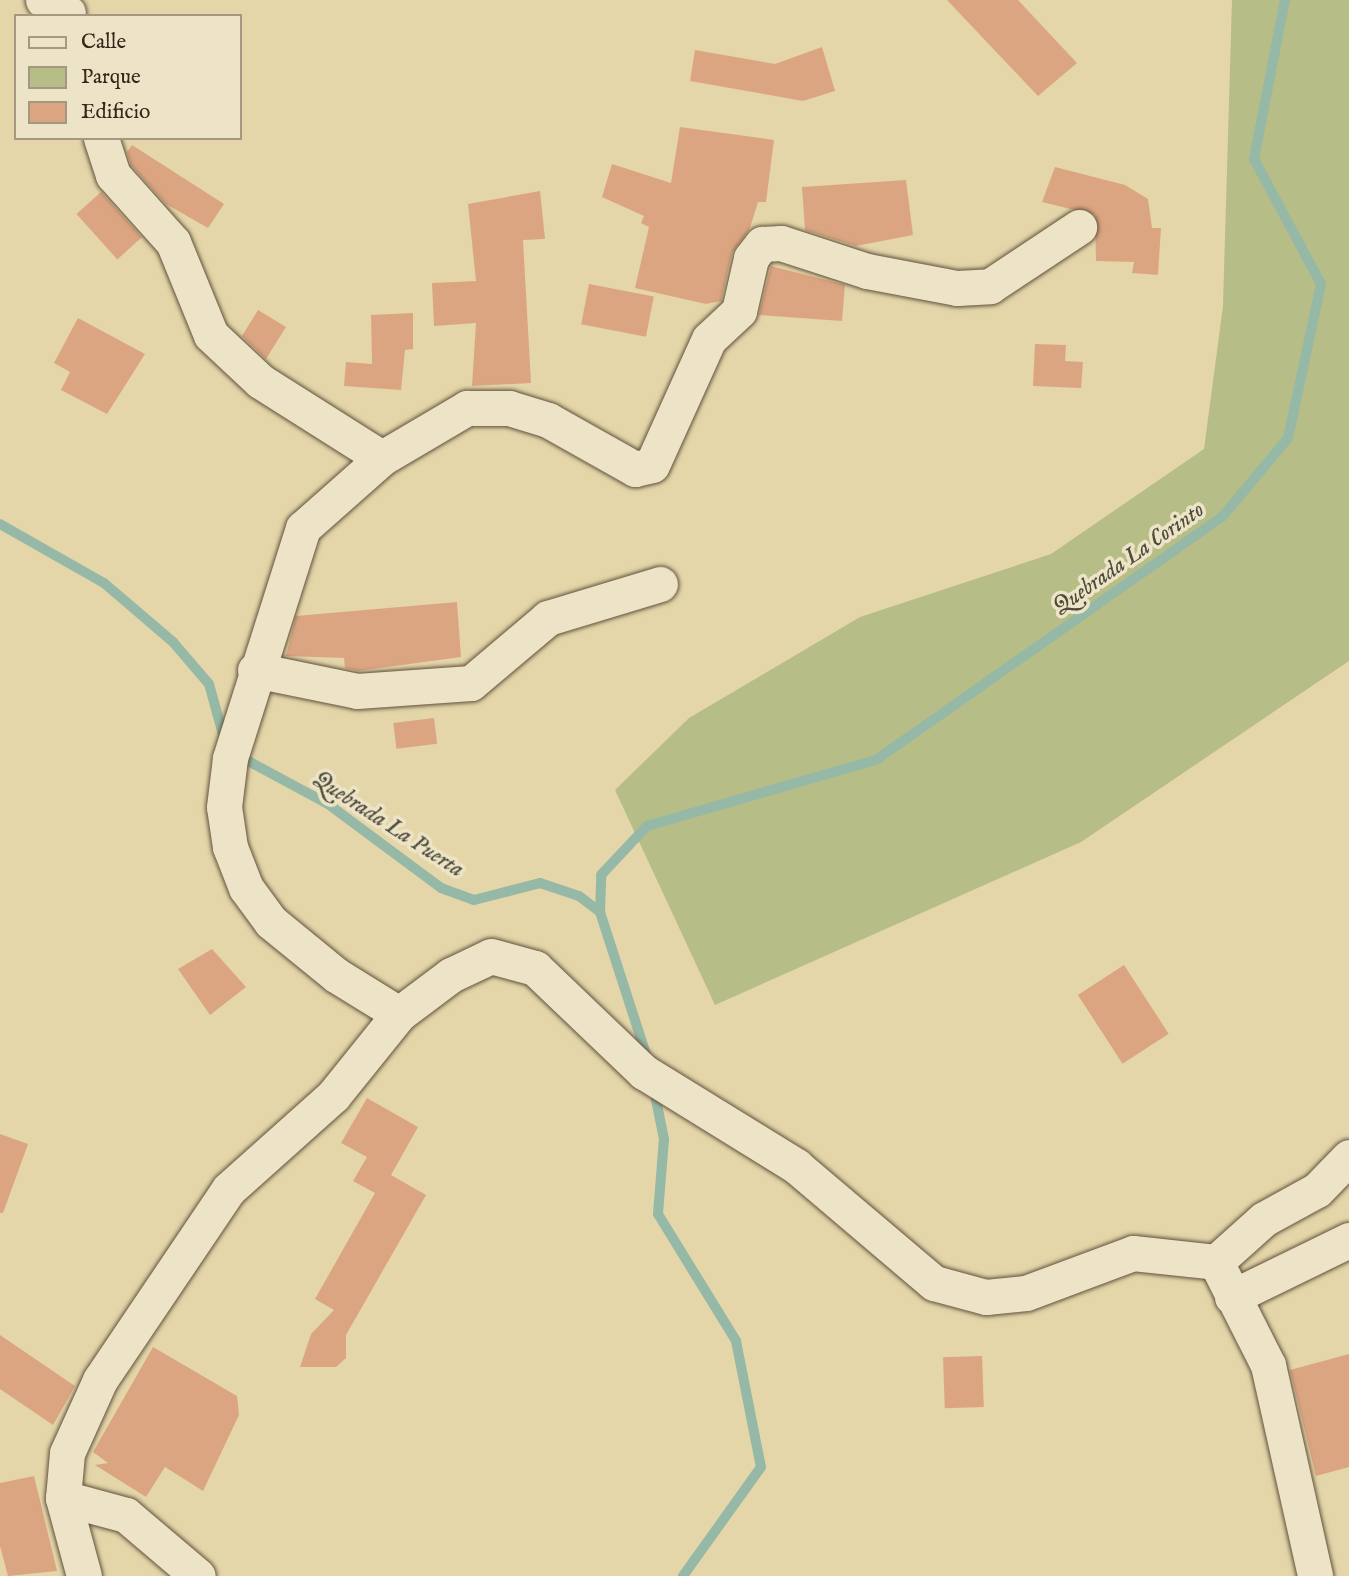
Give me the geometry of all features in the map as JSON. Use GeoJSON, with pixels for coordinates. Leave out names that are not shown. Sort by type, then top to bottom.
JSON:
{"type":"FeatureCollection","features":[{"type":"Feature","properties":{"kind":"street"},"geometry":{"type":"LineString","coordinates":[[102,140],[113,175],[173,242],[211,335],[241,367],[382,458]]}},
{"type":"Feature","properties":{"kind":"street"},"geometry":{"type":"LineString","coordinates":[[399,1014],[336,975],[271,922],[246,888],[224,807],[232,751],[255,670],[303,528],[382,458],[467,408],[509,408],[548,420],[635,469],[652,465],[709,339],[739,312],[751,258],[762,244],[781,243],[867,271],[957,288],[990,286],[1079,227]]}},
{"type":"Feature","properties":{"kind":"street"},"geometry":{"type":"LineString","coordinates":[[255,670],[357,691],[471,683],[548,618],[592,600],[660,584]]}},
{"type":"Feature","properties":{"kind":"street"},"geometry":{"type":"LineString","coordinates":[[83,1576],[63,1498],[68,1453],[100,1380],[229,1189],[333,1096],[399,1014],[451,975],[491,956],[535,968],[652,1078],[796,1166],[912,1267],[954,1291],[986,1297],[1026,1293],[1133,1252],[1216,1262],[1264,1219],[1317,1190],[1349,1157]]}},
{"type":"Feature","properties":{"kind":"street"},"geometry":{"type":"LineString","coordinates":[[1232,1297],[1349,1240]]}},
{"type":"Feature","properties":{"kind":"street"},"geometry":{"type":"LineString","coordinates":[[1216,1262],[1268,1365],[1315,1576]]}},
{"type":"Feature","properties":{"kind":"street"},"geometry":{"type":"LineString","coordinates":[[63,1498],[126,1515],[198,1576]]}},
{"type":"Feature","properties":{"kind":"green space"},"geometry":{"type":"Polygon","coordinates":[[[1232,0],[1349,0],[1349,661],[1081,842],[715,1005],[615,790],[689,718],[860,617],[1051,554],[1204,449],[1223,306],[1232,0]]]}},
{"type":"Feature","properties":{"kind":"building"},"geometry":{"type":"Polygon","coordinates":[[[947,0],[1018,0],[1077,63],[1038,96],[947,0]]]}},
{"type":"Feature","properties":{"kind":"building"},"geometry":{"type":"Polygon","coordinates":[[[822,47],[835,91],[803,101],[690,81],[695,50],[775,64],[822,47]]]}},
{"type":"Feature","properties":{"kind":"building"},"geometry":{"type":"Polygon","coordinates":[[[680,127],[774,140],[766,202],[758,202],[750,228],[732,253],[721,301],[706,304],[635,288],[649,227],[641,223],[644,216],[602,197],[612,164],[671,183],[680,127]]]}},
{"type":"Feature","properties":{"kind":"building"},"geometry":{"type":"Polygon","coordinates":[[[132,145],[224,204],[208,228],[166,204],[131,165],[127,152],[132,145]]]}},
{"type":"Feature","properties":{"kind":"building"},"geometry":{"type":"Polygon","coordinates":[[[1055,167],[1125,185],[1148,199],[1152,228],[1161,228],[1158,275],[1132,273],[1134,262],[1096,261],[1095,215],[1042,202],[1055,167]]]}},
{"type":"Feature","properties":{"kind":"building"},"geometry":{"type":"Polygon","coordinates":[[[906,180],[913,235],[856,246],[805,230],[802,187],[906,180]]]}},
{"type":"Feature","properties":{"kind":"building"},"geometry":{"type":"Polygon","coordinates":[[[540,191],[545,239],[523,240],[531,383],[472,386],[476,323],[434,326],[432,283],[476,281],[468,204],[540,191]]]}},
{"type":"Feature","properties":{"kind":"building"},"geometry":{"type":"Polygon","coordinates":[[[101,192],[142,237],[117,259],[76,214],[101,192]]]}},
{"type":"Feature","properties":{"kind":"building"},"geometry":{"type":"Polygon","coordinates":[[[771,266],[845,285],[842,321],[759,315],[771,266]]]}},
{"type":"Feature","properties":{"kind":"building"},"geometry":{"type":"Polygon","coordinates":[[[589,284],[654,297],[646,337],[581,324],[589,284]]]}},
{"type":"Feature","properties":{"kind":"building"},"geometry":{"type":"Polygon","coordinates":[[[258,310],[286,327],[266,359],[242,336],[258,310]]]}},
{"type":"Feature","properties":{"kind":"building"},"geometry":{"type":"Polygon","coordinates":[[[413,313],[413,349],[405,350],[401,390],[344,386],[346,362],[372,364],[371,315],[413,313]]]}},
{"type":"Feature","properties":{"kind":"building"},"geometry":{"type":"Polygon","coordinates":[[[78,318],[145,354],[107,414],[61,390],[70,372],[54,363],[78,318]]]}},
{"type":"Feature","properties":{"kind":"building"},"geometry":{"type":"Polygon","coordinates":[[[1035,344],[1066,345],[1065,361],[1083,362],[1081,388],[1033,386],[1035,344]]]}},
{"type":"Feature","properties":{"kind":"building"},"geometry":{"type":"Polygon","coordinates":[[[457,602],[461,657],[358,671],[345,668],[344,658],[286,656],[296,616],[457,602]]]}},
{"type":"Feature","properties":{"kind":"building"},"geometry":{"type":"Polygon","coordinates":[[[434,718],[437,744],[396,749],[393,723],[434,718]]]}},
{"type":"Feature","properties":{"kind":"building"},"geometry":{"type":"Polygon","coordinates":[[[212,949],[246,987],[210,1015],[178,969],[212,949]]]}},
{"type":"Feature","properties":{"kind":"building"},"geometry":{"type":"Polygon","coordinates":[[[1124,965],[1169,1034],[1123,1064],[1078,995],[1124,965]]]}},
{"type":"Feature","properties":{"kind":"building"},"geometry":{"type":"Polygon","coordinates":[[[367,1098],[418,1127],[391,1175],[426,1195],[346,1335],[346,1358],[336,1367],[300,1367],[311,1334],[334,1310],[315,1299],[375,1193],[353,1181],[367,1157],[341,1143],[367,1098]]]}},
{"type":"Feature","properties":{"kind":"building"},"geometry":{"type":"Polygon","coordinates":[[[0,1134],[28,1144],[3,1213],[0,1213],[0,1134]]]}},
{"type":"Feature","properties":{"kind":"building"},"geometry":{"type":"Polygon","coordinates":[[[0,1335],[75,1386],[53,1425],[0,1389],[0,1335]]]}},
{"type":"Feature","properties":{"kind":"building"},"geometry":{"type":"Polygon","coordinates":[[[153,1347],[237,1396],[239,1415],[203,1491],[165,1467],[146,1497],[95,1465],[108,1463],[93,1452],[153,1347]]]}},
{"type":"Feature","properties":{"kind":"building"},"geometry":{"type":"Polygon","coordinates":[[[1349,1354],[1349,1467],[1316,1476],[1290,1370],[1349,1354]]]}},
{"type":"Feature","properties":{"kind":"building"},"geometry":{"type":"Polygon","coordinates":[[[982,1356],[984,1407],[945,1408],[943,1357],[982,1356]]]}},
{"type":"Feature","properties":{"kind":"building"},"geometry":{"type":"Polygon","coordinates":[[[34,1476],[57,1571],[8,1576],[0,1546],[0,1483],[34,1476]]]}},
{"type":"Feature","properties":{"kind":"waterway","name":"Quebrada La Corinto"},"geometry":{"type":"LineString","coordinates":[[600,912],[601,875],[647,826],[876,760],[1222,517],[1288,438],[1321,284],[1254,159],[1285,0]]}},
{"type":"Feature","properties":{"kind":"waterway","name":"Quebrada La Puerta"},"geometry":{"type":"LineString","coordinates":[[0,524],[104,583],[173,642],[209,684],[224,738]]}},
{"type":"Feature","properties":{"kind":"waterway","name":"Quebrada La Puerta"},"geometry":{"type":"LineString","coordinates":[[237,755],[328,804],[441,888],[474,900],[540,883],[579,896],[600,912],[648,1061]]}},
{"type":"Feature","properties":{"kind":"waterway","name":"Quebrada La Puerta"},"geometry":{"type":"LineString","coordinates":[[654,1090],[664,1139],[658,1214],[736,1341],[761,1467],[683,1576]]}}]}
